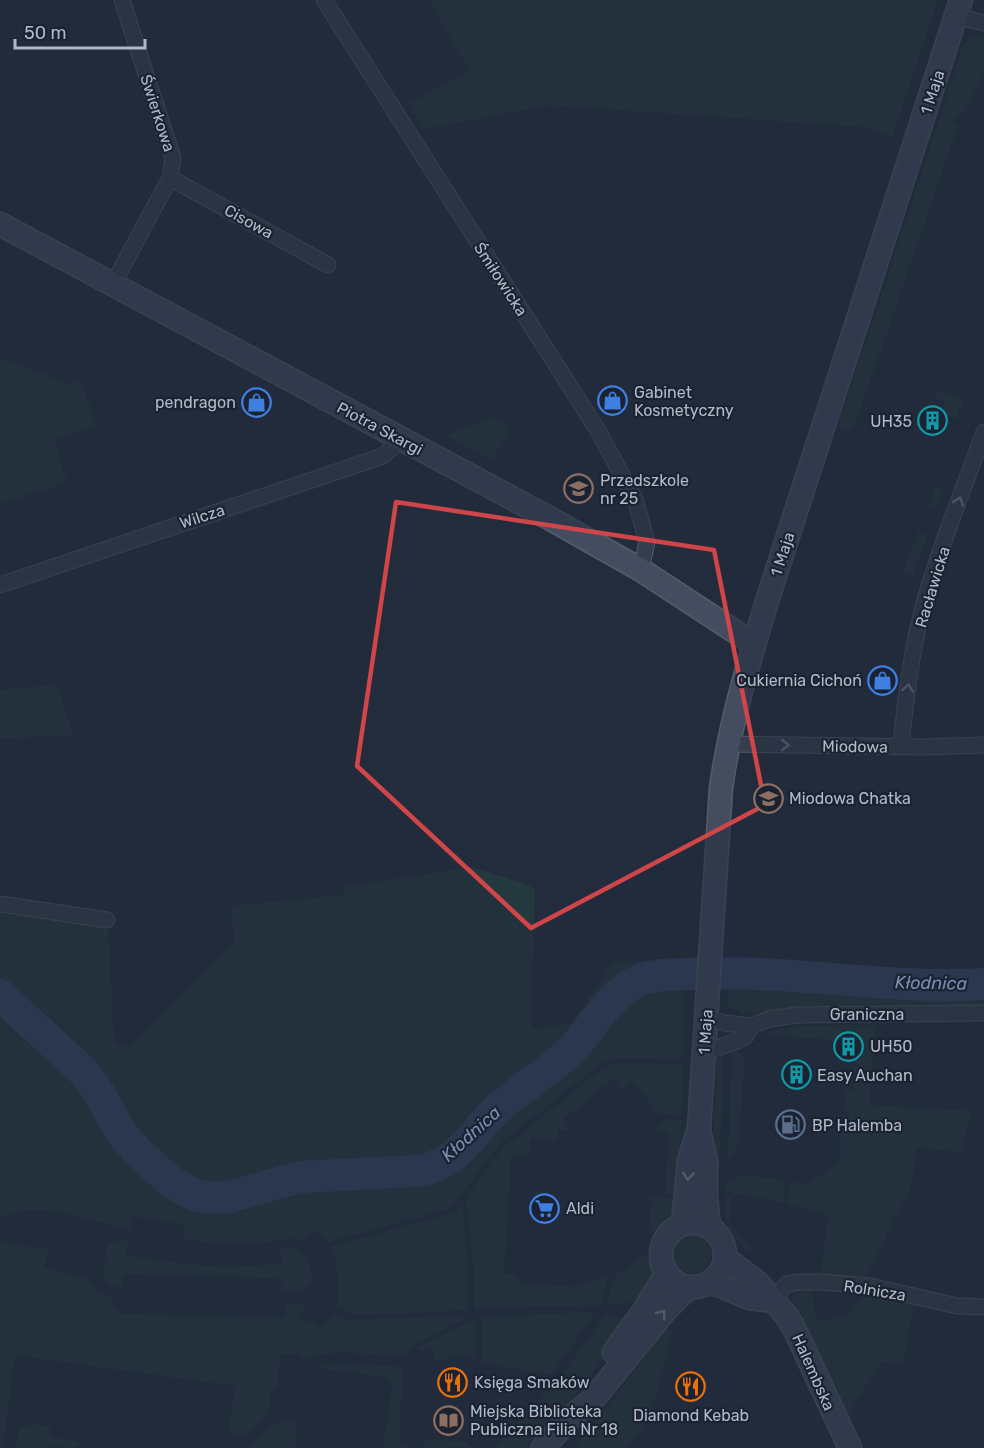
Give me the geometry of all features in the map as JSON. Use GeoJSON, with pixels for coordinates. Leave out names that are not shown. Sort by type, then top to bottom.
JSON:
{"type":"FeatureCollection","features":[{"type":"Feature","properties":{"kind":"main road","name":"1 Maja"},"geometry":{"type":"LineString","coordinates":[[682,1224],[689,1161],[699,1128],[721,789],[727,744],[754,644],[958,8]]}},
{"type":"Feature","properties":{"kind":"main road","name":"Piotra Skargi"},"geometry":{"type":"LineString","coordinates":[[0,224],[551,519],[641,570],[754,644]]}},
{"type":"Feature","properties":{"kind":"main road","name":"1 Maja"},"geometry":{"type":"LineString","coordinates":[[699,1128],[706,1162],[709,1226]]}},
{"type":"Feature","properties":{"kind":"main road"},"geometry":{"type":"LineString","coordinates":[[543,1448],[568,1420],[595,1397],[664,1311],[699,1285],[720,1272],[725,1258],[722,1240],[709,1226],[700,1223],[682,1224],[665,1240],[662,1257],[667,1273],[675,1281],[699,1285],[719,1285],[749,1298],[772,1301]]}},
{"type":"Feature","properties":{"kind":"main road","name":"Halembska"},"geometry":{"type":"LineString","coordinates":[[725,1258],[758,1283],[786,1315],[850,1448]]}},
{"type":"Feature","properties":{"kind":"main road"},"geometry":{"type":"LineString","coordinates":[[568,1420],[586,1390],[645,1309],[667,1273]]}},
{"type":"Feature","properties":{"kind":"street","name":"Świerkowa"},"geometry":{"type":"LineString","coordinates":[[112,286],[170,178],[173,158],[122,0]]}},
{"type":"Feature","properties":{"kind":"street","name":"Śmiłowicka"},"geometry":{"type":"LineString","coordinates":[[324,0],[597,429],[635,499],[647,542],[641,570]]}},
{"type":"Feature","properties":{"kind":"street"},"geometry":{"type":"LineString","coordinates":[[958,8],[984,23]]}},
{"type":"Feature","properties":{"kind":"street","name":"Cisowa"},"geometry":{"type":"LineString","coordinates":[[170,178],[328,265]]}},
{"type":"Feature","properties":{"kind":"street","name":"Racławicka"},"geometry":{"type":"LineString","coordinates":[[901,746],[911,665],[920,619],[933,575],[984,432]]}},
{"type":"Feature","properties":{"kind":"street","name":"Wilcza"},"geometry":{"type":"LineString","coordinates":[[0,585],[383,456],[392,447],[397,437]]}},
{"type":"Feature","properties":{"kind":"street","name":"Miodowa"},"geometry":{"type":"LineString","coordinates":[[727,744],[984,745]]}},
{"type":"Feature","properties":{"kind":"street"},"geometry":{"type":"LineString","coordinates":[[0,904],[108,920]]}},
{"type":"Feature","properties":{"kind":"street","name":"Graniczna"},"geometry":{"type":"LineString","coordinates":[[706,1012],[724,1023],[751,1026],[769,1019],[797,1015],[984,1013]]}},
{"type":"Feature","properties":{"kind":"street","name":"Graniczna"},"geometry":{"type":"LineString","coordinates":[[703,1053],[741,1040],[751,1026]]}},
{"type":"Feature","properties":{"kind":"street","name":"Rolnicza"},"geometry":{"type":"LineString","coordinates":[[772,1301],[787,1284],[820,1282],[870,1286],[957,1306],[984,1307]]}},
{"type":"Feature","properties":{"kind":"highlighted area"},"geometry":{"type":"Polygon","coordinates":[[[396,502],[714,550],[765,805],[531,928],[357,766],[396,502]]]}},
{"type":"Feature","properties":{"kind":"green space"},"geometry":{"type":"Polygon","coordinates":[[[429,0],[938,0],[893,136],[863,127],[549,105],[424,129],[409,104],[469,70],[429,0]]]}},
{"type":"Feature","properties":{"kind":"green space"},"geometry":{"type":"Polygon","coordinates":[[[984,34],[984,74],[962,114],[952,121],[957,124],[957,129],[855,425],[849,430],[838,428],[962,49],[970,39],[984,34]]]}},
{"type":"Feature","properties":{"kind":"green space"},"geometry":{"type":"Polygon","coordinates":[[[0,358],[69,384],[81,381],[97,426],[54,440],[67,482],[0,504],[0,358]]]}},
{"type":"Feature","properties":{"kind":"green space"},"geometry":{"type":"Polygon","coordinates":[[[941,391],[963,400],[956,419],[942,414],[946,402],[933,397],[941,391]]]}},
{"type":"Feature","properties":{"kind":"green space"},"geometry":{"type":"Polygon","coordinates":[[[492,418],[511,427],[492,460],[445,435],[492,418]]]}},
{"type":"Feature","properties":{"kind":"green space"},"geometry":{"type":"Polygon","coordinates":[[[936,487],[944,490],[937,507],[929,505],[936,487]]]}},
{"type":"Feature","properties":{"kind":"green space"},"geometry":{"type":"Polygon","coordinates":[[[918,532],[927,536],[912,576],[903,573],[918,532]]]}},
{"type":"Feature","properties":{"kind":"green space"},"geometry":{"type":"Polygon","coordinates":[[[57,685],[73,736],[0,738],[0,690],[57,685]]]}},
{"type":"Feature","properties":{"kind":"green space"},"geometry":{"type":"Polygon","coordinates":[[[470,867],[524,883],[535,889],[531,1029],[572,1023],[613,963],[687,958],[683,964],[675,967],[639,973],[607,993],[564,1047],[493,1104],[453,1150],[438,1161],[424,1165],[379,1170],[302,1171],[227,1194],[198,1192],[175,1179],[140,1147],[122,1123],[100,1076],[91,1073],[0,990],[0,910],[108,926],[114,1042],[129,1048],[234,944],[232,906],[344,895],[344,887],[470,867]]]}},
{"type":"Feature","properties":{"kind":"green space"},"geometry":{"type":"Polygon","coordinates":[[[729,976],[984,986],[984,1006],[785,1009],[740,1014],[738,1009],[727,1008],[729,976]]]}},
{"type":"Feature","properties":{"kind":"green space"},"geometry":{"type":"Polygon","coordinates":[[[684,985],[685,990],[683,1059],[617,1058],[600,1064],[500,1143],[451,1208],[328,1242],[312,1228],[304,1240],[230,1244],[184,1239],[184,1225],[133,1216],[130,1229],[47,1210],[27,1210],[0,1218],[0,999],[90,1086],[116,1132],[134,1154],[168,1185],[195,1199],[224,1203],[301,1181],[427,1177],[450,1168],[503,1114],[589,1046],[620,1012],[648,992],[684,985]]]}},
{"type":"Feature","properties":{"kind":"green space"},"geometry":{"type":"Polygon","coordinates":[[[876,1025],[869,1105],[971,1111],[962,1152],[916,1148],[908,1195],[894,1218],[871,1268],[861,1281],[821,1276],[828,1217],[826,1214],[787,1204],[790,1182],[808,1184],[840,1162],[840,1132],[846,1132],[849,1111],[845,1110],[845,1091],[854,1091],[856,1041],[775,1036],[770,1032],[801,1026],[876,1025]]]}},
{"type":"Feature","properties":{"kind":"green space"},"geometry":{"type":"Polygon","coordinates":[[[732,1050],[742,1055],[744,1061],[739,1143],[734,1155],[728,1161],[732,1050]]]}},
{"type":"Feature","properties":{"kind":"green space"},"geometry":{"type":"Polygon","coordinates":[[[723,1053],[720,1164],[717,1165],[712,1159],[717,1061],[723,1053]]]}},
{"type":"Feature","properties":{"kind":"green space"},"geometry":{"type":"Polygon","coordinates":[[[613,1064],[683,1065],[682,1115],[660,1114],[632,1081],[622,1090],[614,1079],[563,1119],[571,1130],[558,1130],[557,1140],[530,1138],[529,1157],[511,1156],[504,1274],[518,1275],[518,1283],[576,1287],[608,1276],[601,1305],[487,1307],[474,1310],[473,1265],[466,1198],[490,1163],[505,1147],[598,1072],[613,1064]]]}},
{"type":"Feature","properties":{"kind":"green space"},"geometry":{"type":"Polygon","coordinates":[[[666,1120],[682,1120],[677,1194],[665,1193],[669,1133],[657,1132],[656,1129],[666,1120]]]}},
{"type":"Feature","properties":{"kind":"green space"},"geometry":{"type":"Polygon","coordinates":[[[743,1176],[783,1179],[785,1182],[784,1203],[726,1191],[726,1182],[743,1176]]]}},
{"type":"Feature","properties":{"kind":"green space"},"geometry":{"type":"Polygon","coordinates":[[[726,1195],[731,1196],[729,1223],[753,1249],[750,1252],[729,1227],[726,1215],[726,1195]]]}},
{"type":"Feature","properties":{"kind":"green space"},"geometry":{"type":"Polygon","coordinates":[[[652,1197],[677,1198],[668,1220],[649,1234],[652,1197]]]}},
{"type":"Feature","properties":{"kind":"green space"},"geometry":{"type":"Polygon","coordinates":[[[462,1203],[468,1265],[469,1310],[357,1315],[336,1307],[338,1276],[331,1247],[454,1213],[462,1203]]]}},
{"type":"Feature","properties":{"kind":"green space"},"geometry":{"type":"Polygon","coordinates":[[[692,1235],[706,1240],[711,1254],[706,1268],[692,1273],[678,1268],[673,1254],[678,1240],[692,1235]]]}},
{"type":"Feature","properties":{"kind":"green space"},"geometry":{"type":"Polygon","coordinates":[[[124,1240],[128,1241],[125,1255],[204,1266],[224,1267],[283,1262],[280,1248],[296,1249],[308,1261],[312,1282],[303,1291],[285,1291],[278,1278],[123,1274],[122,1288],[110,1284],[102,1275],[108,1246],[124,1240]]]}},
{"type":"Feature","properties":{"kind":"green space"},"geometry":{"type":"Polygon","coordinates":[[[0,1242],[48,1250],[44,1268],[85,1277],[98,1291],[113,1298],[112,1303],[119,1314],[285,1317],[286,1303],[298,1303],[306,1306],[298,1315],[307,1324],[312,1320],[322,1329],[333,1313],[349,1320],[468,1316],[416,1344],[402,1355],[335,1353],[323,1354],[304,1361],[297,1354],[280,1354],[277,1389],[271,1391],[268,1414],[250,1431],[240,1436],[229,1432],[235,1386],[15,1355],[3,1448],[0,1448],[0,1242]]]}},
{"type":"Feature","properties":{"kind":"green space"},"geometry":{"type":"Polygon","coordinates":[[[643,1255],[650,1263],[652,1274],[637,1302],[606,1304],[617,1274],[626,1270],[643,1255]]]}},
{"type":"Feature","properties":{"kind":"green space"},"geometry":{"type":"Polygon","coordinates":[[[811,1289],[817,1321],[848,1317],[866,1291],[908,1299],[913,1305],[903,1363],[881,1362],[850,1411],[842,1413],[792,1297],[799,1292],[811,1289]]]}},
{"type":"Feature","properties":{"kind":"green space"},"geometry":{"type":"Polygon","coordinates":[[[595,1312],[551,1375],[481,1362],[481,1317],[595,1312]]]}},
{"type":"Feature","properties":{"kind":"green space"},"geometry":{"type":"Polygon","coordinates":[[[605,1316],[624,1318],[629,1322],[544,1433],[531,1448],[495,1448],[557,1381],[605,1316]]]}},
{"type":"Feature","properties":{"kind":"green space"},"geometry":{"type":"Polygon","coordinates":[[[476,1318],[475,1357],[446,1356],[446,1360],[435,1359],[433,1348],[419,1350],[419,1347],[476,1318]]]}},
{"type":"Feature","properties":{"kind":"green space"},"geometry":{"type":"Polygon","coordinates":[[[664,1329],[673,1332],[657,1393],[637,1436],[627,1448],[574,1448],[612,1402],[664,1329]]]}},
{"type":"Feature","properties":{"kind":"green space"},"geometry":{"type":"Polygon","coordinates":[[[325,1363],[403,1367],[399,1441],[408,1445],[407,1448],[383,1448],[393,1382],[387,1377],[318,1368],[325,1363]]]}},
{"type":"Feature","properties":{"kind":"green space"},"geometry":{"type":"Polygon","coordinates":[[[277,1422],[294,1423],[297,1434],[295,1448],[250,1448],[277,1422]]]}},
{"type":"Feature","properties":{"kind":"green space"},"geometry":{"type":"Polygon","coordinates":[[[33,1424],[50,1427],[49,1437],[79,1442],[78,1448],[50,1446],[50,1448],[16,1448],[20,1430],[33,1424]]]}},
{"type":"Feature","properties":{"kind":"green space"},"geometry":{"type":"Polygon","coordinates":[[[427,1439],[466,1442],[469,1446],[485,1447],[421,1448],[427,1439]]]}},
{"type":"Feature","properties":{"kind":"waterway","name":"Kłodnica"},"geometry":{"type":"LineString","coordinates":[[0,995],[84,1072],[101,1096],[120,1131],[136,1150],[171,1182],[196,1196],[225,1198],[300,1177],[417,1171],[442,1163],[461,1149],[503,1104],[572,1049],[624,989],[655,976],[729,973],[911,984],[984,984]]}},
{"type":"Feature","properties":{"kind":"place","name":"Gabinet Kosmetyczny"},"geometry":{"type":"Point","coordinates":[613,401]}},
{"type":"Feature","properties":{"kind":"place","name":"pendragon"},"geometry":{"type":"Point","coordinates":[257,402]}},
{"type":"Feature","properties":{"kind":"place","name":"UH35"},"geometry":{"type":"Point","coordinates":[933,421]}},
{"type":"Feature","properties":{"kind":"place","name":"Przedszkole nr 25"},"geometry":{"type":"Point","coordinates":[579,489]}},
{"type":"Feature","properties":{"kind":"place","name":"Cukiernia Cichoń"},"geometry":{"type":"Point","coordinates":[883,680]}},
{"type":"Feature","properties":{"kind":"place","name":"Miodowa Chatka"},"geometry":{"type":"Point","coordinates":[768,798]}},
{"type":"Feature","properties":{"kind":"place","name":"UH50"},"geometry":{"type":"Point","coordinates":[849,1046]}},
{"type":"Feature","properties":{"kind":"place","name":"Easy Auchan"},"geometry":{"type":"Point","coordinates":[796,1075]}},
{"type":"Feature","properties":{"kind":"place","name":"BP Halemba"},"geometry":{"type":"Point","coordinates":[791,1125]}},
{"type":"Feature","properties":{"kind":"place","name":"Aldi"},"geometry":{"type":"Point","coordinates":[545,1208]}},
{"type":"Feature","properties":{"kind":"place","name":"Księga Smaków"},"geometry":{"type":"Point","coordinates":[453,1382]}},
{"type":"Feature","properties":{"kind":"place","name":"Diamond Kebab"},"geometry":{"type":"Point","coordinates":[691,1387]}},
{"type":"Feature","properties":{"kind":"place","name":"Miejska Biblioteka Publiczna Filia Nr 18"},"geometry":{"type":"Point","coordinates":[449,1420]}}]}
